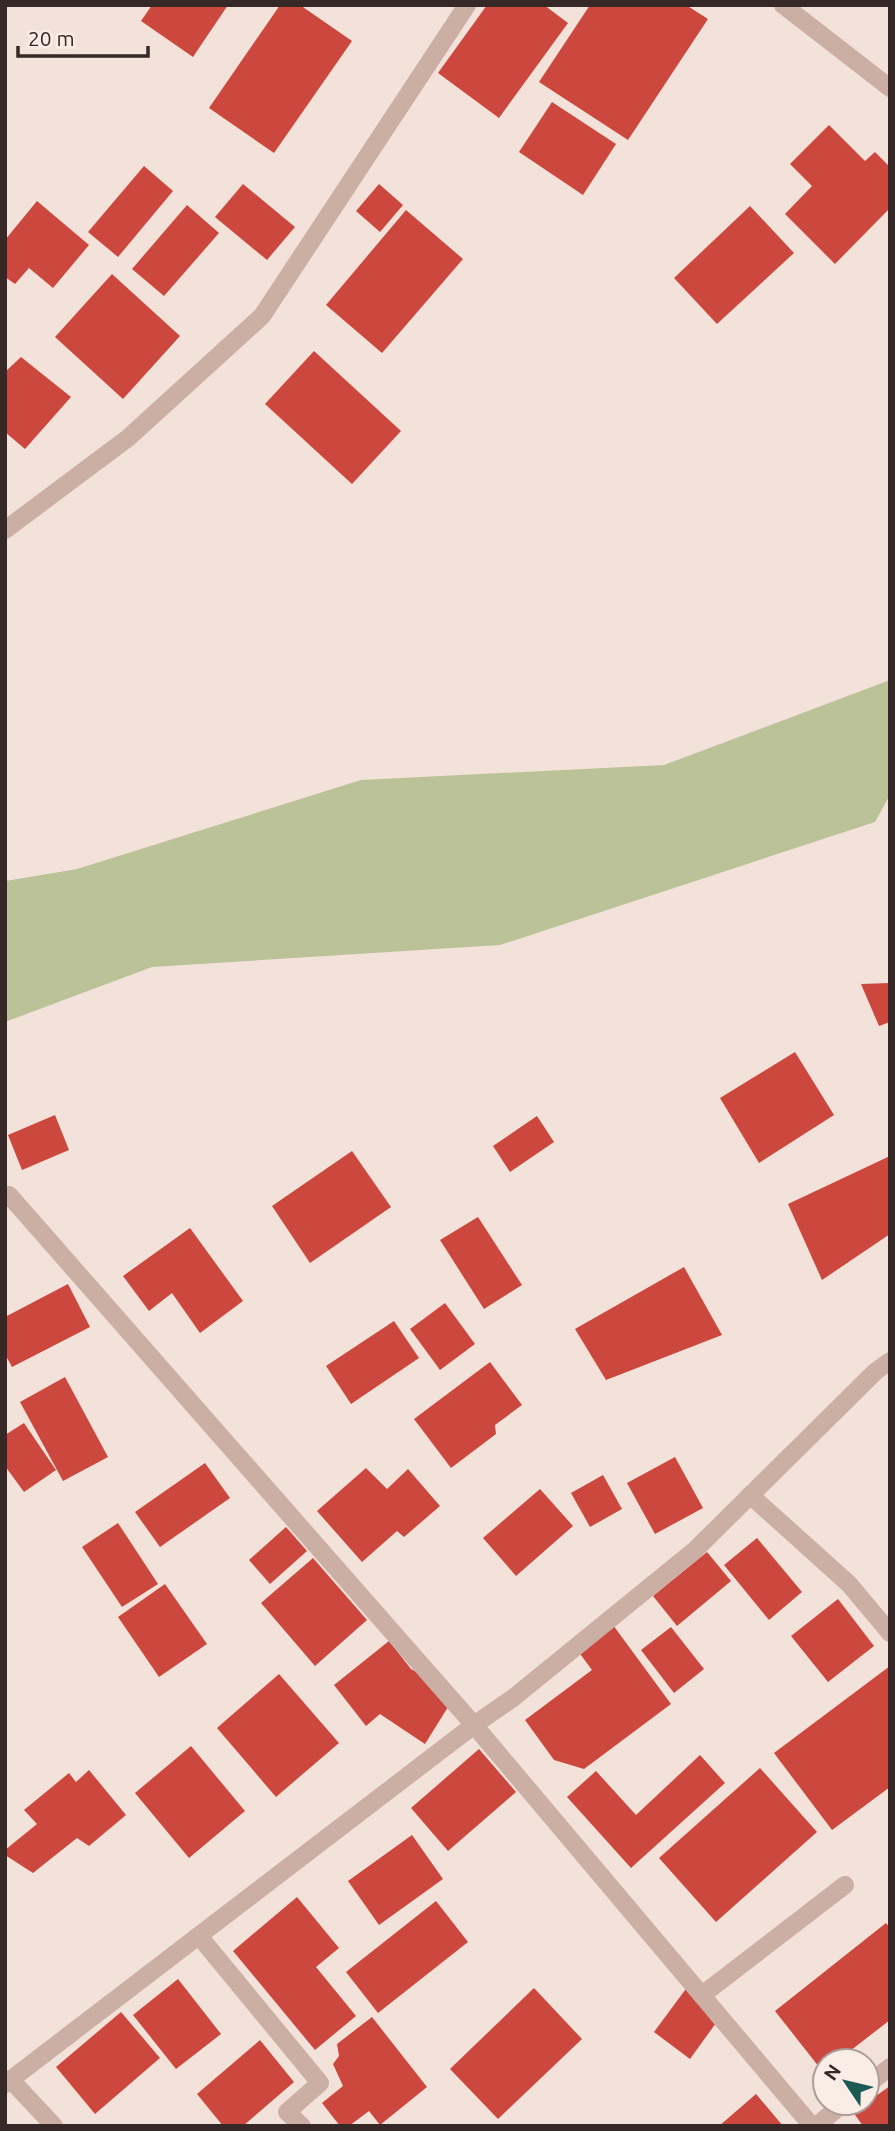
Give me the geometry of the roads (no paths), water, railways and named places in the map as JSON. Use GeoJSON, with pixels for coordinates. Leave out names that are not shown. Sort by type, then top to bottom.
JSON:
{"type":"FeatureCollection","features":[{"type":"Feature","properties":{"kind":"street"},"geometry":{"type":"LineString","coordinates":[[5,530],[128,438],[262,316],[467,5]]}},
{"type":"Feature","properties":{"kind":"street"},"geometry":{"type":"LineString","coordinates":[[783,5],[890,88]]}},
{"type":"Feature","properties":{"kind":"street"},"geometry":{"type":"LineString","coordinates":[[9,1195],[474,1725],[814,2126]]}},
{"type":"Feature","properties":{"kind":"street"},"geometry":{"type":"LineString","coordinates":[[54,2126],[8,2082],[474,1725],[513,1698],[695,1550],[876,1371],[890,1361]]}},
{"type":"Feature","properties":{"kind":"street"},"geometry":{"type":"LineString","coordinates":[[750,1495],[849,1584],[890,1633]]}},
{"type":"Feature","properties":{"kind":"street"},"geometry":{"type":"LineString","coordinates":[[702,1995],[845,1885]]}},
{"type":"Feature","properties":{"kind":"street"},"geometry":{"type":"LineString","coordinates":[[200,1936],[320,2083],[287,2112],[302,2126]]}}]}
